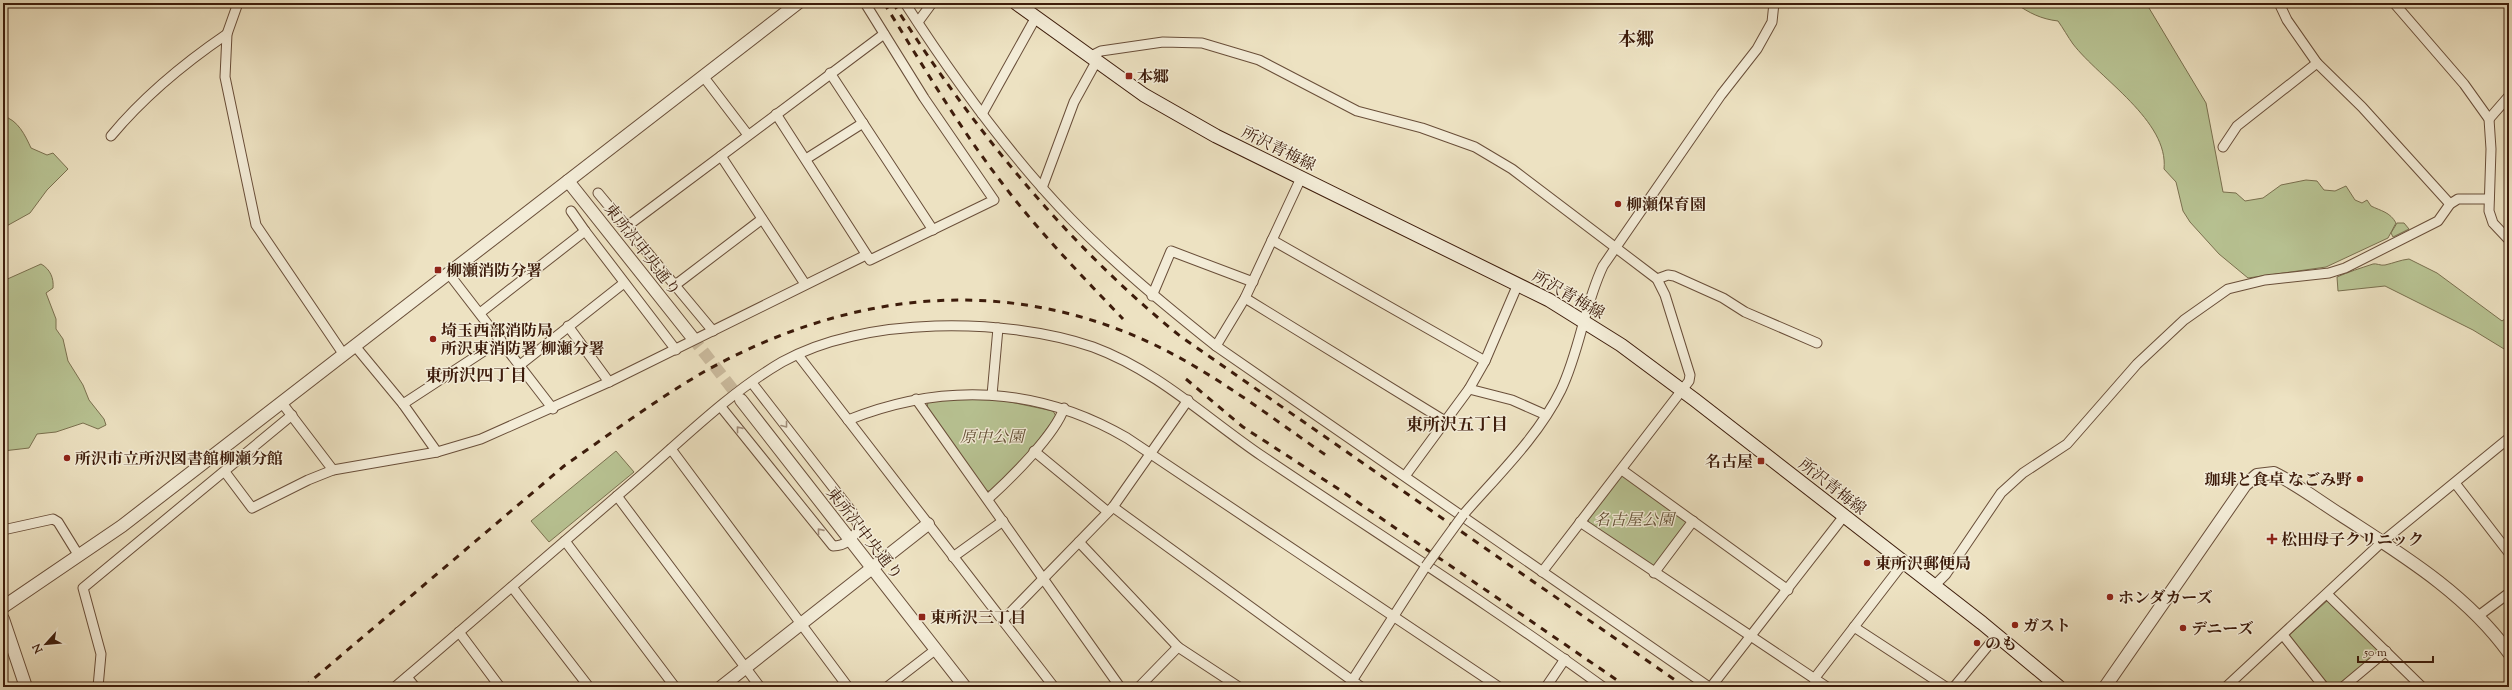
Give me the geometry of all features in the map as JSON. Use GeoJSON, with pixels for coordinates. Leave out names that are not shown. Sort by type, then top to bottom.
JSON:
{"type":"FeatureCollection","features":[{"type":"Feature","properties":{"kind":"main road","name":"所沢青梅線"},"geometry":{"type":"LineString","coordinates":[[1016,3],[1092,59],[1172,112],[1301,178],[1518,284],[1583,320],[1683,391],[1997,635],[2059,687]]}},
{"type":"Feature","properties":{"kind":"street"},"geometry":{"type":"LineString","coordinates":[[238,3],[227,34],[225,77],[256,224],[344,355]]}},
{"type":"Feature","properties":{"kind":"street"},"geometry":{"type":"LineString","coordinates":[[3,607],[79,556],[282,403],[798,3]]}},
{"type":"Feature","properties":{"kind":"street"},"geometry":{"type":"LineString","coordinates":[[776,114],[870,260],[994,200],[928,105],[865,3]]}},
{"type":"Feature","properties":{"kind":"street"},"geometry":{"type":"LineString","coordinates":[[906,3],[982,114],[1042,188],[1071,219],[1152,296],[1216,346],[1710,687],[1788,590],[1844,516]]}},
{"type":"Feature","properties":{"kind":"street"},"geometry":{"type":"LineString","coordinates":[[918,22],[932,3]]}},
{"type":"Feature","properties":{"kind":"street"},"geometry":{"type":"LineString","coordinates":[[1350,684],[1426,566],[1463,516],[1546,415],[1560,390],[1575,355],[1583,320],[1598,277],[1721,95],[1763,40],[1772,22],[1774,3]]}},
{"type":"Feature","properties":{"kind":"street"},"geometry":{"type":"LineString","coordinates":[[2279,3],[2287,20],[2317,63],[2362,107],[2450,204]]}},
{"type":"Feature","properties":{"kind":"street"},"geometry":{"type":"LineString","coordinates":[[2394,3],[2464,84],[2488,119],[2491,149],[2488,211],[2493,223],[2509,240]]}},
{"type":"Feature","properties":{"kind":"street"},"geometry":{"type":"LineString","coordinates":[[982,114],[1036,17]]}},
{"type":"Feature","properties":{"kind":"street"},"geometry":{"type":"LineString","coordinates":[[110,136],[135,106],[154,88],[227,34]]}},
{"type":"Feature","properties":{"kind":"street"},"geometry":{"type":"LineString","coordinates":[[626,227],[884,34]]}},
{"type":"Feature","properties":{"kind":"street"},"geometry":{"type":"LineString","coordinates":[[1042,188],[1074,102],[1092,59],[1101,51],[1163,42],[1202,43],[1259,60],[1358,111],[1422,128],[1475,147],[1512,169],[1616,250],[1658,279],[1665,295],[1690,375],[1683,391],[1542,572]]}},
{"type":"Feature","properties":{"kind":"street"},"geometry":{"type":"LineString","coordinates":[[2223,147],[2237,126],[2317,63]]}},
{"type":"Feature","properties":{"kind":"street"},"geometry":{"type":"LineString","coordinates":[[830,73],[933,230]]}},
{"type":"Feature","properties":{"kind":"street"},"geometry":{"type":"LineString","coordinates":[[703,76],[748,136]]}},
{"type":"Feature","properties":{"kind":"street"},"geometry":{"type":"LineString","coordinates":[[2488,119],[2509,96]]}},
{"type":"Feature","properties":{"kind":"street"},"geometry":{"type":"LineString","coordinates":[[806,159],[863,124]]}},
{"type":"Feature","properties":{"kind":"street"},"geometry":{"type":"LineString","coordinates":[[721,156],[805,284]]}},
{"type":"Feature","properties":{"kind":"street"},"geometry":{"type":"LineString","coordinates":[[1216,346],[1245,298],[1301,178]]}},
{"type":"Feature","properties":{"kind":"street","name":"東所沢中央通り"},"geometry":{"type":"LineString","coordinates":[[568,181],[692,337]]}},
{"type":"Feature","properties":{"kind":"street"},"geometry":{"type":"LineString","coordinates":[[598,193],[713,332]]}},
{"type":"Feature","properties":{"kind":"street"},"geometry":{"type":"LineString","coordinates":[[1934,586],[1946,574],[2001,493],[2023,473],[2067,444],[2137,364],[2184,320],[2228,289],[2265,280],[2329,273],[2345,268],[2438,220],[2450,204],[2458,199],[2488,199]]}},
{"type":"Feature","properties":{"kind":"street"},"geometry":{"type":"LineString","coordinates":[[571,211],[676,350]]}},
{"type":"Feature","properties":{"kind":"street"},"geometry":{"type":"LineString","coordinates":[[674,286],[762,219]]}},
{"type":"Feature","properties":{"kind":"street"},"geometry":{"type":"LineString","coordinates":[[480,313],[585,231]]}},
{"type":"Feature","properties":{"kind":"street"},"geometry":{"type":"LineString","coordinates":[[1272,240],[1485,361]]}},
{"type":"Feature","properties":{"kind":"street"},"geometry":{"type":"LineString","coordinates":[[1152,296],[1170,251],[1253,282]]}},
{"type":"Feature","properties":{"kind":"street"},"geometry":{"type":"LineString","coordinates":[[225,472],[252,508],[308,480],[333,470],[437,452],[481,439],[553,409],[713,332],[805,284],[866,256]]}},
{"type":"Feature","properties":{"kind":"street"},"geometry":{"type":"LineString","coordinates":[[449,274],[520,364],[553,409]]}},
{"type":"Feature","properties":{"kind":"street"},"geometry":{"type":"LineString","coordinates":[[1658,279],[1668,275],[1674,276],[1723,298],[1745,312],[1817,343]]}},
{"type":"Feature","properties":{"kind":"street"},"geometry":{"type":"LineString","coordinates":[[520,364],[624,282]]}},
{"type":"Feature","properties":{"kind":"street"},"geometry":{"type":"LineString","coordinates":[[1405,476],[1469,389],[1485,361],[1518,284]]}},
{"type":"Feature","properties":{"kind":"street"},"geometry":{"type":"LineString","coordinates":[[1245,298],[1445,421]]}},
{"type":"Feature","properties":{"kind":"street"},"geometry":{"type":"LineString","coordinates":[[568,326],[609,382]]}},
{"type":"Feature","properties":{"kind":"street"},"geometry":{"type":"LineString","coordinates":[[395,687],[721,407],[752,383],[798,355],[829,342],[888,329],[920,327],[998,328],[1062,339],[1092,347],[1147,372],[1188,400],[1257,453],[1565,659],[1603,687]]}},
{"type":"Feature","properties":{"kind":"street"},"geometry":{"type":"LineString","coordinates":[[992,395],[998,328]]}},
{"type":"Feature","properties":{"kind":"street"},"geometry":{"type":"LineString","coordinates":[[403,404],[501,340]]}},
{"type":"Feature","properties":{"kind":"street"},"geometry":{"type":"LineString","coordinates":[[356,346],[403,404],[437,452]]}},
{"type":"Feature","properties":{"kind":"street"},"geometry":{"type":"LineString","coordinates":[[798,355],[1054,687]]}},
{"type":"Feature","properties":{"kind":"street"},"geometry":{"type":"LineString","coordinates":[[721,407],[833,546],[839,546],[850,540],[859,528],[852,513],[752,383]]}},
{"type":"Feature","properties":{"kind":"street"},"geometry":{"type":"LineString","coordinates":[[1469,389],[1512,400],[1546,415]]}},
{"type":"Feature","properties":{"kind":"street"},"geometry":{"type":"LineString","coordinates":[[848,420],[894,404],[916,399],[960,394],[1023,398],[1064,408],[1097,420],[1151,453],[1499,687]]}},
{"type":"Feature","properties":{"kind":"street"},"geometry":{"type":"LineString","coordinates":[[916,399],[1120,687]]}},
{"type":"Feature","properties":{"kind":"street","name":"東所沢中央通り"},"geometry":{"type":"LineString","coordinates":[[741,400],[965,687]]}},
{"type":"Feature","properties":{"kind":"street"},"geometry":{"type":"LineString","coordinates":[[1003,620],[1110,509],[1188,400]]}},
{"type":"Feature","properties":{"kind":"street"},"geometry":{"type":"LineString","coordinates":[[282,403],[333,470]]}},
{"type":"Feature","properties":{"kind":"street"},"geometry":{"type":"LineString","coordinates":[[988,499],[1034,451],[1054,426],[1064,408]]}},
{"type":"Feature","properties":{"kind":"street"},"geometry":{"type":"LineString","coordinates":[[98,687],[102,654],[83,588],[292,415]]}},
{"type":"Feature","properties":{"kind":"street"},"geometry":{"type":"LineString","coordinates":[[2226,687],[2328,595],[2382,542],[2509,438]]}},
{"type":"Feature","properties":{"kind":"street"},"geometry":{"type":"LineString","coordinates":[[671,450],[848,687]]}},
{"type":"Feature","properties":{"kind":"street"},"geometry":{"type":"LineString","coordinates":[[1034,451],[1110,509],[1350,684],[1361,687]]}},
{"type":"Feature","properties":{"kind":"street"},"geometry":{"type":"LineString","coordinates":[[1622,470],[1788,590]]}},
{"type":"Feature","properties":{"kind":"street"},"geometry":{"type":"LineString","coordinates":[[2105,687],[2245,484],[2256,475],[2274,473],[2382,542],[2445,588],[2477,617],[2509,653]]}},
{"type":"Feature","properties":{"kind":"street"},"geometry":{"type":"LineString","coordinates":[[2455,483],[2509,553]]}},
{"type":"Feature","properties":{"kind":"street"},"geometry":{"type":"LineString","coordinates":[[617,496],[760,687]]}},
{"type":"Feature","properties":{"kind":"street"},"geometry":{"type":"LineString","coordinates":[[3,530],[53,519],[58,522],[79,556]]}},
{"type":"Feature","properties":{"kind":"street"},"geometry":{"type":"LineString","coordinates":[[953,557],[1003,521]]}},
{"type":"Feature","properties":{"kind":"street"},"geometry":{"type":"LineString","coordinates":[[1654,573],[1693,521]]}},
{"type":"Feature","properties":{"kind":"street"},"geometry":{"type":"LineString","coordinates":[[1580,522],[1654,573],[1827,687]]}},
{"type":"Feature","properties":{"kind":"street"},"geometry":{"type":"LineString","coordinates":[[721,687],[928,524]]}},
{"type":"Feature","properties":{"kind":"street"},"geometry":{"type":"LineString","coordinates":[[565,541],[675,687]]}},
{"type":"Feature","properties":{"kind":"street"},"geometry":{"type":"LineString","coordinates":[[1079,542],[1178,647],[1240,687]]}},
{"type":"Feature","properties":{"kind":"street"},"geometry":{"type":"LineString","coordinates":[[1814,679],[1904,562]]}},
{"type":"Feature","properties":{"kind":"street"},"geometry":{"type":"LineString","coordinates":[[512,587],[589,687]]}},
{"type":"Feature","properties":{"kind":"street"},"geometry":{"type":"LineString","coordinates":[[2477,617],[2509,593]]}},
{"type":"Feature","properties":{"kind":"street"},"geometry":{"type":"LineString","coordinates":[[2328,595],[2422,687]]}},
{"type":"Feature","properties":{"kind":"street"},"geometry":{"type":"LineString","coordinates":[[3,619],[26,687]]}},
{"type":"Feature","properties":{"kind":"street"},"geometry":{"type":"LineString","coordinates":[[1854,627],[1946,687]]}},
{"type":"Feature","properties":{"kind":"street"},"geometry":{"type":"LineString","coordinates":[[459,632],[500,687]]}},
{"type":"Feature","properties":{"kind":"street"},"geometry":{"type":"LineString","coordinates":[[1954,687],[1997,635]]}},
{"type":"Feature","properties":{"kind":"street"},"geometry":{"type":"LineString","coordinates":[[2283,635],[2324,687]]}},
{"type":"Feature","properties":{"kind":"street"},"geometry":{"type":"LineString","coordinates":[[1139,687],[1178,647]]}},
{"type":"Feature","properties":{"kind":"street"},"geometry":{"type":"LineString","coordinates":[[888,687],[935,650]]}},
{"type":"Feature","properties":{"kind":"street"},"geometry":{"type":"LineString","coordinates":[[2343,687],[2386,651]]}},
{"type":"Feature","properties":{"kind":"street"},"geometry":{"type":"LineString","coordinates":[[1546,687],[1565,659]]}},
{"type":"Feature","properties":{"kind":"street"},"geometry":{"type":"LineString","coordinates":[[407,676],[415,687]]}},
{"type":"Feature","properties":{"kind":"green space"},"geometry":{"type":"Polygon","coordinates":[[[2015,3],[2146,3],[2206,103],[2223,192],[2236,193],[2245,201],[2263,198],[2281,185],[2306,180],[2317,181],[2324,190],[2335,191],[2346,186],[2355,200],[2362,203],[2367,200],[2371,206],[2385,212],[2394,219],[2396,223],[2388,238],[2326,267],[2248,278],[2219,254],[2190,222],[2183,211],[2176,182],[2164,169],[2163,151],[2156,134],[2145,118],[2073,44],[2058,21],[2035,15],[2015,3]]]}},
{"type":"Feature","properties":{"kind":"green space"},"geometry":{"type":"Polygon","coordinates":[[[3,116],[17,124],[31,148],[47,155],[53,153],[68,169],[47,190],[30,213],[3,228],[3,116]]]}},
{"type":"Feature","properties":{"kind":"green space"},"geometry":{"type":"Polygon","coordinates":[[[2397,223],[2404,223],[2409,229],[2393,237],[2391,233],[2397,223]]]}},
{"type":"Feature","properties":{"kind":"green space"},"geometry":{"type":"Polygon","coordinates":[[[2409,259],[2437,273],[2502,321],[2509,316],[2509,352],[2473,330],[2385,286],[2338,291],[2337,277],[2373,264],[2385,265],[2409,259]]]}},
{"type":"Feature","properties":{"kind":"green space"},"geometry":{"type":"Polygon","coordinates":[[[41,264],[47,268],[52,277],[53,288],[46,293],[56,319],[56,329],[63,339],[68,361],[83,385],[89,400],[104,419],[106,425],[98,429],[83,423],[56,432],[37,434],[29,448],[3,451],[3,281],[41,264]]]}},
{"type":"Feature","properties":{"kind":"green space","name":"原中公園"},"geometry":{"type":"Polygon","coordinates":[[[957,399],[1001,400],[1053,411],[1056,416],[1032,449],[990,491],[986,491],[927,408],[928,402],[957,399]]]}},
{"type":"Feature","properties":{"kind":"green space"},"geometry":{"type":"Polygon","coordinates":[[[616,451],[634,472],[549,542],[531,521],[616,451]]]}},
{"type":"Feature","properties":{"kind":"green space","name":"名古屋公園"},"geometry":{"type":"Polygon","coordinates":[[[1621,476],[1625,476],[1687,521],[1688,525],[1656,567],[1651,567],[1590,525],[1588,520],[1621,476]]]}},
{"type":"Feature","properties":{"kind":"green space"},"geometry":{"type":"Polygon","coordinates":[[[2328,600],[2379,652],[2338,687],[2326,687],[2287,637],[2328,600]]]}},
{"type":"Feature","properties":{"kind":"tunnel"},"geometry":{"type":"LineString","coordinates":[[692,337],[741,400]]}},
{"type":"Feature","properties":{"kind":"railway"},"geometry":{"type":"LineString","coordinates":[[884,3],[955,117],[1002,183],[1045,236],[1123,319]]}},
{"type":"Feature","properties":{"kind":"railway"},"geometry":{"type":"LineString","coordinates":[[893,3],[955,94],[1023,181],[1059,222],[1138,300],[1180,336],[1685,687]]}},
{"type":"Feature","properties":{"kind":"railway"},"geometry":{"type":"LineString","coordinates":[[304,687],[564,466],[654,403],[709,369],[763,343],[818,322],[874,308],[930,301],[986,301],[1043,308],[1099,322],[1155,345],[1178,357],[1223,384],[1330,458]]}},
{"type":"Feature","properties":{"kind":"railway"},"geometry":{"type":"LineString","coordinates":[[1186,379],[1243,427],[1340,490],[1627,687]]}},
{"type":"Feature","properties":{"kind":"place","name":"本郷"},"geometry":{"type":"Point","coordinates":[1129,76]}},
{"type":"Feature","properties":{"kind":"place","name":"柳瀬保育園"},"geometry":{"type":"Point","coordinates":[1618,204]}},
{"type":"Feature","properties":{"kind":"place","name":"柳瀬消防分署"},"geometry":{"type":"Point","coordinates":[438,270]}},
{"type":"Feature","properties":{"kind":"place","name":"埼玉西部消防局 所沢東消防署 柳瀬分署"},"geometry":{"type":"Point","coordinates":[433,339]}},
{"type":"Feature","properties":{"kind":"place","name":"所沢市立所沢図書館柳瀬分館"},"geometry":{"type":"Point","coordinates":[67,458]}},
{"type":"Feature","properties":{"kind":"place","name":"名古屋"},"geometry":{"type":"Point","coordinates":[1761,461]}},
{"type":"Feature","properties":{"kind":"place","name":"珈琲と食卓 なごみ野"},"geometry":{"type":"Point","coordinates":[2360,479]}},
{"type":"Feature","properties":{"kind":"place","name":"松田母子クリニック"},"geometry":{"type":"Point","coordinates":[2272,539]}},
{"type":"Feature","properties":{"kind":"place","name":"東所沢郵便局"},"geometry":{"type":"Point","coordinates":[1867,563]}},
{"type":"Feature","properties":{"kind":"place","name":"ホンダカーズ"},"geometry":{"type":"Point","coordinates":[2110,597]}},
{"type":"Feature","properties":{"kind":"place","name":"東所沢三丁目"},"geometry":{"type":"Point","coordinates":[922,617]}},
{"type":"Feature","properties":{"kind":"place","name":"ガスト"},"geometry":{"type":"Point","coordinates":[2015,625]}},
{"type":"Feature","properties":{"kind":"place","name":"デニーズ"},"geometry":{"type":"Point","coordinates":[2183,628]}},
{"type":"Feature","properties":{"kind":"place","name":"のも"},"geometry":{"type":"Point","coordinates":[1977,643]}},
{"type":"Feature","properties":{"kind":"district","name":"本郷"},"geometry":{"type":"Point","coordinates":[1636,39]}},
{"type":"Feature","properties":{"kind":"district","name":"東所沢四丁目"},"geometry":{"type":"Point","coordinates":[476,375]}},
{"type":"Feature","properties":{"kind":"district","name":"東所沢五丁目"},"geometry":{"type":"Point","coordinates":[1457,424]}}]}
